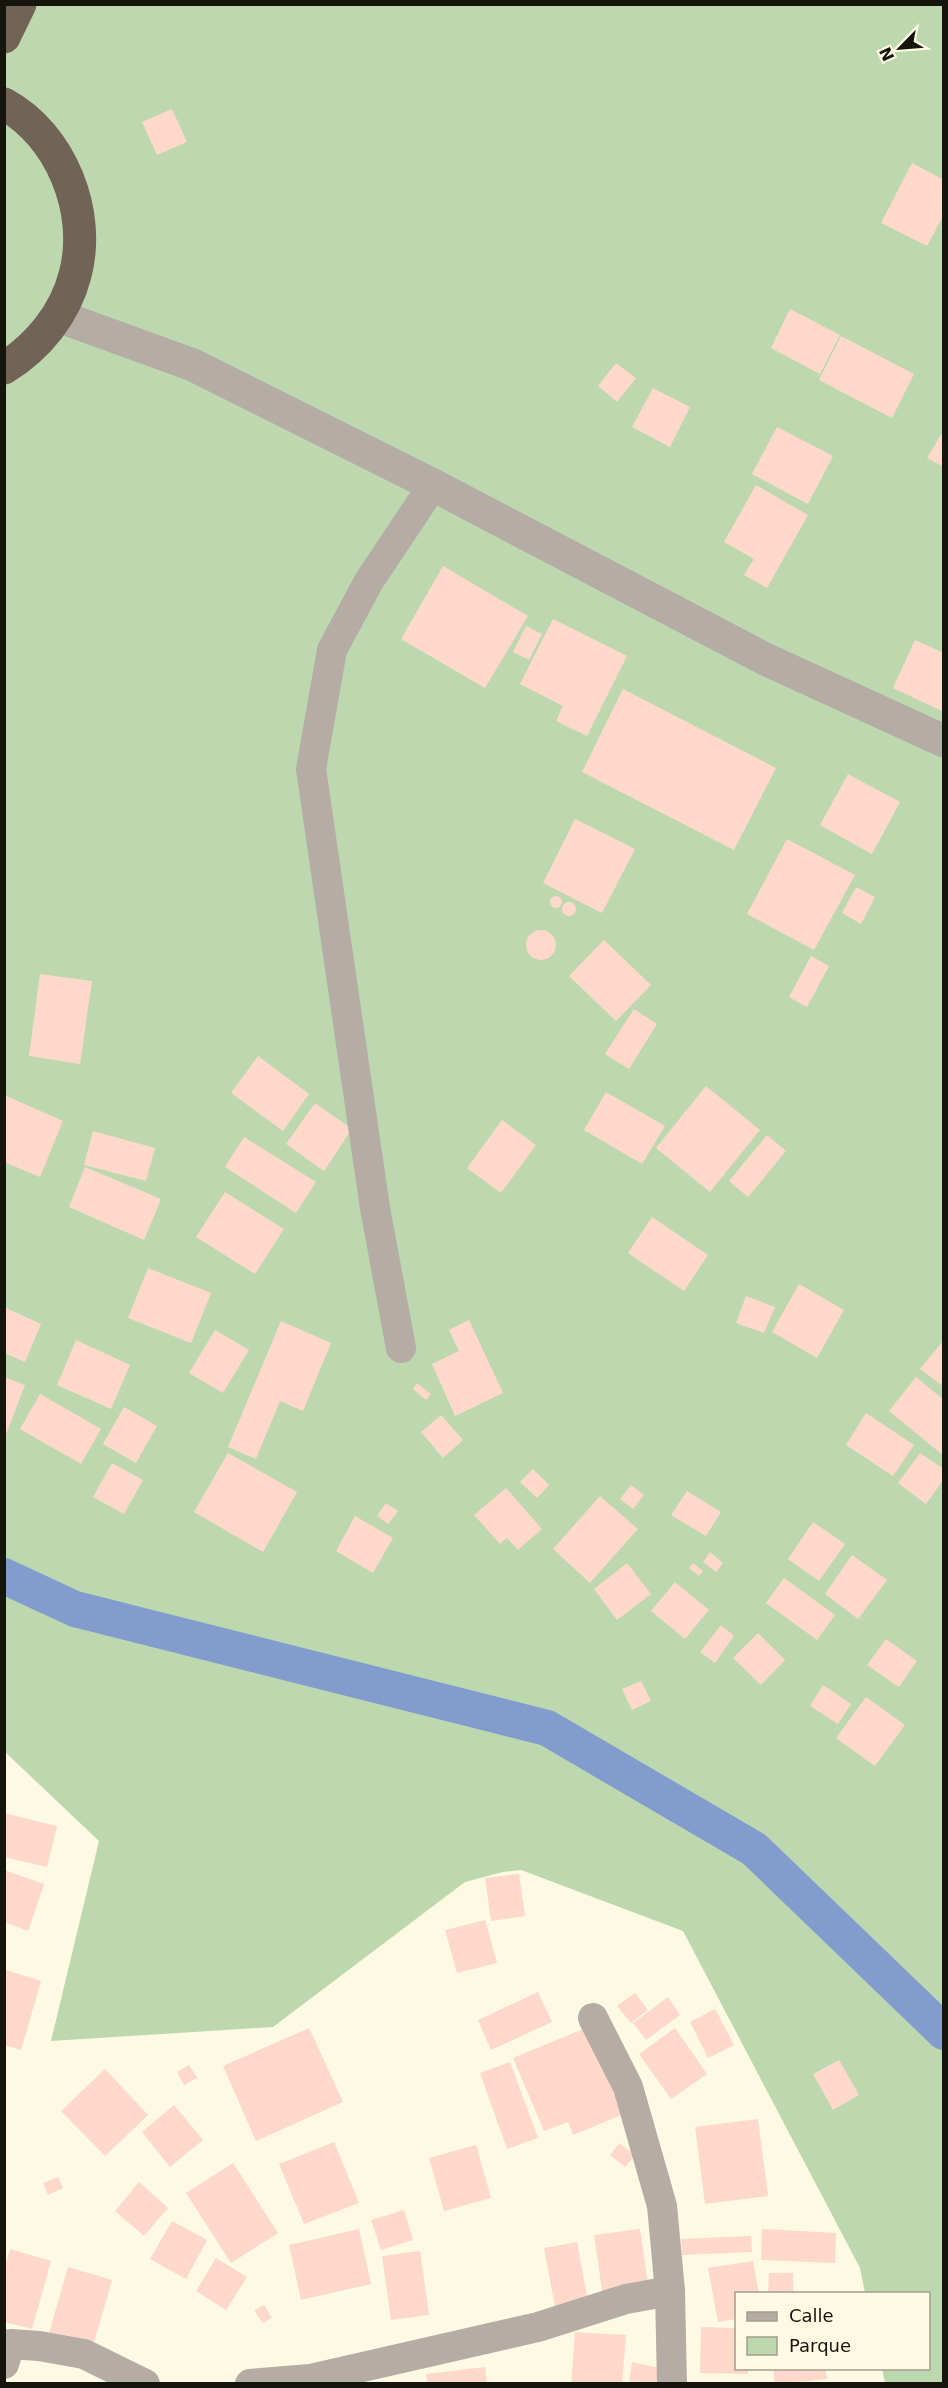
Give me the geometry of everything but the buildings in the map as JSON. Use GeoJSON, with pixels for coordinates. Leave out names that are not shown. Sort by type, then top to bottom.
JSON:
{"type":"FeatureCollection","features":[{"type":"Feature","properties":{"kind":"highway"},"geometry":{"type":"LineString","coordinates":[[4,37],[21,4]]}},
{"type":"Feature","properties":{"kind":"highway"},"geometry":{"type":"LineString","coordinates":[[4,104],[19,112],[50,144],[71,184],[80,229],[76,274],[58,316],[26,354],[4,368]]}},
{"type":"Feature","properties":{"kind":"street"},"geometry":{"type":"LineString","coordinates":[[58,316],[192,365],[433,484],[765,659],[944,741]]}},
{"type":"Feature","properties":{"kind":"street"},"geometry":{"type":"LineString","coordinates":[[401,1348],[375,1208],[310,769],[332,650],[369,581],[433,484]]}},
{"type":"Feature","properties":{"kind":"street"},"geometry":{"type":"LineString","coordinates":[[593,2018],[628,2087],[662,2206],[670,2291],[672,2384]]}},
{"type":"Feature","properties":{"kind":"street"},"geometry":{"type":"LineString","coordinates":[[250,2384],[310,2379],[538,2327],[626,2299],[670,2291]]}},
{"type":"Feature","properties":{"kind":"street"},"geometry":{"type":"LineString","coordinates":[[4,2364],[10,2344],[39,2346],[84,2354],[145,2384]]}},
{"type":"Feature","properties":{"kind":"green space"},"geometry":{"type":"Polygon","coordinates":[[[4,5],[943,5],[943,2383],[885,2383],[882,2370],[930,2370],[930,2292],[865,2292],[860,2268],[683,1931],[521,1870],[503,1872],[465,1882],[273,2027],[51,2041],[99,1841],[5,1752],[4,5]]]}},
{"type":"Feature","properties":{"kind":"waterway"},"geometry":{"type":"LineString","coordinates":[[4,1576],[75,1609],[547,1728],[754,1849],[944,2032]]}}]}
